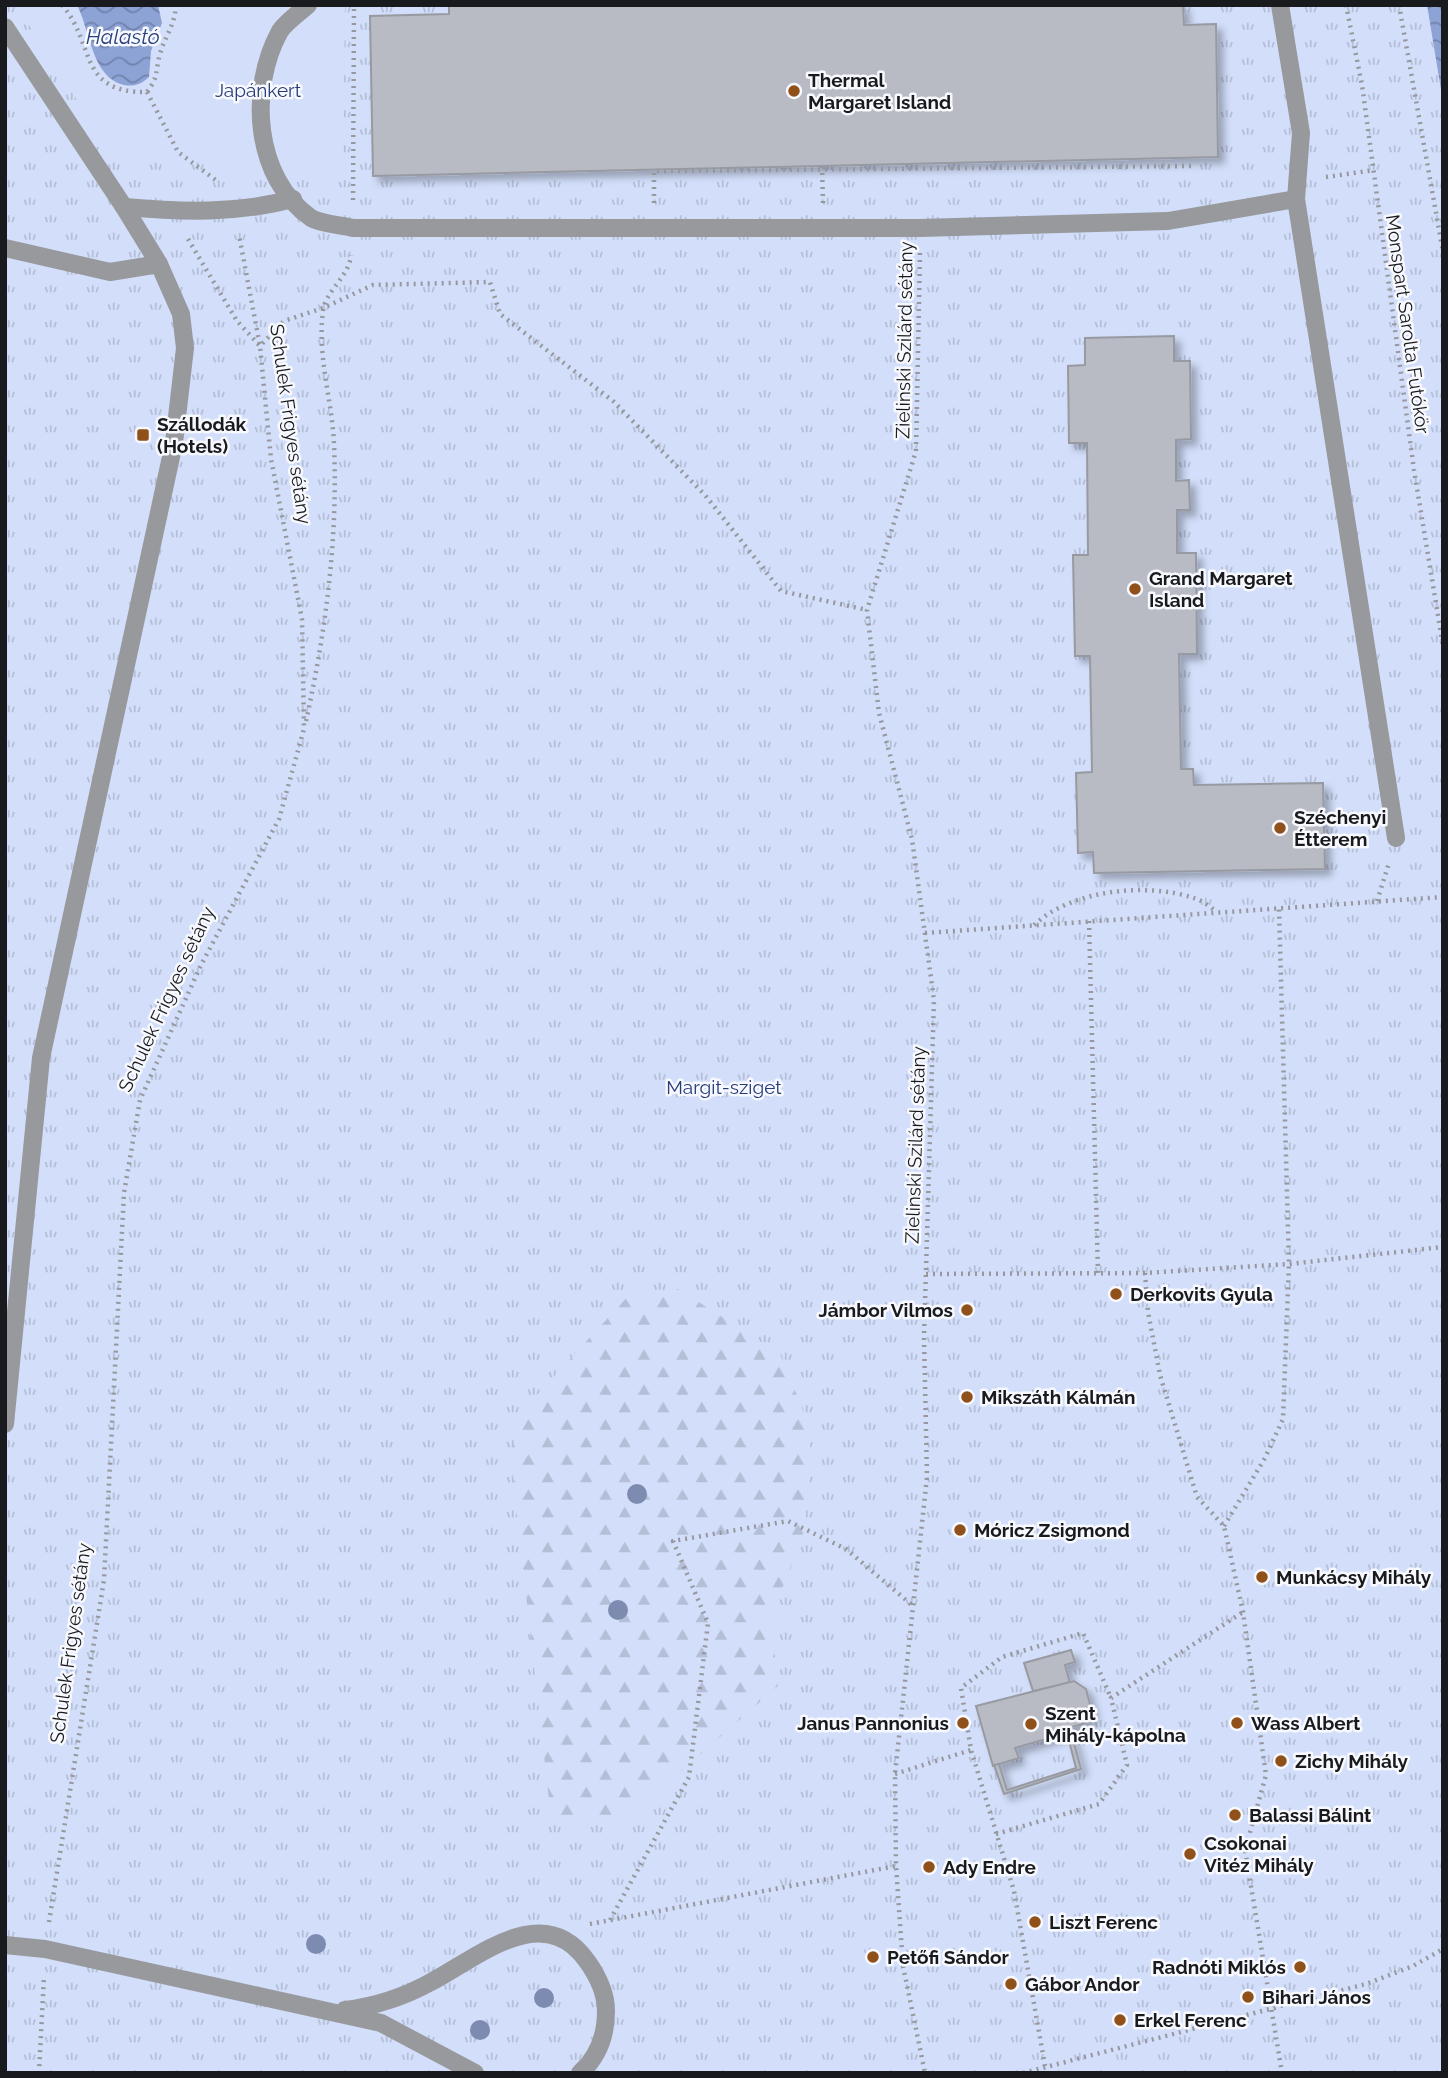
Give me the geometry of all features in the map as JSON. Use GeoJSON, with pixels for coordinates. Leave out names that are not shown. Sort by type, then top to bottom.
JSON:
{"type":"FeatureCollection","features":[{"type":"Feature","properties":{"kind":"street"},"geometry":{"type":"LineString","coordinates":[[308,5],[281,30],[266,72],[260,119],[273,176],[313,219],[353,228],[920,228],[1168,221],[1297,190]]}},
{"type":"Feature","properties":{"kind":"street"},"geometry":{"type":"LineString","coordinates":[[1280,5],[1301,133],[1297,190],[1396,838]]}},
{"type":"Feature","properties":{"kind":"street"},"geometry":{"type":"LineString","coordinates":[[5,27],[159,264],[181,314],[185,348],[179,414],[41,1058],[5,1424]]}},
{"type":"Feature","properties":{"kind":"street"},"geometry":{"type":"LineString","coordinates":[[124,207],[171,211],[234,210],[293,199]]}},
{"type":"Feature","properties":{"kind":"street"},"geometry":{"type":"LineString","coordinates":[[5,248],[110,272],[159,264]]}},
{"type":"Feature","properties":{"kind":"street"},"geometry":{"type":"LineString","coordinates":[[334,2012],[380,2004],[407,1994],[502,1940],[541,1934],[579,1949],[601,1986],[606,2005],[606,2028],[599,2048],[580,2073]]}},
{"type":"Feature","properties":{"kind":"street"},"geometry":{"type":"LineString","coordinates":[[5,1945],[45,1949],[381,2023],[475,2073]]}},
{"type":"Feature","properties":{"kind":"path"},"geometry":{"type":"LineString","coordinates":[[62,5],[76,21],[91,68],[105,85],[128,92],[147,92],[158,77],[160,55],[176,22],[176,5]]}},
{"type":"Feature","properties":{"kind":"path"},"geometry":{"type":"LineString","coordinates":[[304,729],[319,661],[335,533],[334,443],[322,367],[323,308],[350,268],[353,228],[354,5]]}},
{"type":"Feature","properties":{"kind":"path","name":"Monspart Sarolta Futókör"},"geometry":{"type":"LineString","coordinates":[[1346,5],[1363,85],[1414,470],[1443,646]]}},
{"type":"Feature","properties":{"kind":"path"},"geometry":{"type":"LineString","coordinates":[[1399,5],[1443,252]]}},
{"type":"Feature","properties":{"kind":"path","name":"Schulek Frigyes sétány"},"geometry":{"type":"LineString","coordinates":[[39,2073],[45,1949],[104,1580],[124,1193],[140,1100],[201,965],[279,819],[304,729],[302,619],[271,459],[260,346],[234,210],[227,188],[178,152],[147,92]]}},
{"type":"Feature","properties":{"kind":"path"},"geometry":{"type":"LineString","coordinates":[[654,228],[654,171],[1194,166]]}},
{"type":"Feature","properties":{"kind":"path"},"geometry":{"type":"LineString","coordinates":[[1297,190],[1374,170]]}},
{"type":"Feature","properties":{"kind":"path"},"geometry":{"type":"LineString","coordinates":[[171,211],[237,321],[260,346],[284,321],[323,308],[373,285],[490,282],[500,314],[613,401],[705,495],[781,591],[867,610]]}},
{"type":"Feature","properties":{"kind":"path","name":"Zielinski Szilárd sétány"},"geometry":{"type":"LineString","coordinates":[[920,228],[916,451],[867,610],[879,713],[912,839],[934,1000],[926,1275],[926,1477],[895,1774],[896,1866],[903,1966],[925,2073]]}},
{"type":"Feature","properties":{"kind":"path"},"geometry":{"type":"LineString","coordinates":[[1377,901],[1396,838]]}},
{"type":"Feature","properties":{"kind":"path"},"geometry":{"type":"LineString","coordinates":[[1034,926],[1066,902],[1094,894],[1163,891],[1197,898],[1218,913]]}},
{"type":"Feature","properties":{"kind":"path"},"geometry":{"type":"LineString","coordinates":[[925,933],[1443,897]]}},
{"type":"Feature","properties":{"kind":"path"},"geometry":{"type":"LineString","coordinates":[[1224,1526],[1265,1458],[1283,1419],[1289,1264],[1279,909]]}},
{"type":"Feature","properties":{"kind":"path"},"geometry":{"type":"LineString","coordinates":[[1089,921],[1098,1274]]}},
{"type":"Feature","properties":{"kind":"path"},"geometry":{"type":"LineString","coordinates":[[926,1275],[1145,1273],[1289,1264],[1443,1247]]}},
{"type":"Feature","properties":{"kind":"path"},"geometry":{"type":"LineString","coordinates":[[1145,1273],[1148,1312],[1160,1375],[1197,1497],[1224,1526],[1243,1612],[1266,1775],[1245,1850],[1282,2073]]}},
{"type":"Feature","properties":{"kind":"path"},"geometry":{"type":"LineString","coordinates":[[610,1920],[689,1777],[708,1623],[673,1541],[788,1521],[846,1549],[913,1606]]}},
{"type":"Feature","properties":{"kind":"path"},"geometry":{"type":"LineString","coordinates":[[1111,1698],[1243,1612]]}},
{"type":"Feature","properties":{"kind":"path"},"geometry":{"type":"LineString","coordinates":[[996,1834],[1099,1804],[1127,1765],[1111,1698],[1083,1633],[1002,1657],[961,1688],[971,1750],[996,1834],[1014,1891],[1045,2066]]}},
{"type":"Feature","properties":{"kind":"path"},"geometry":{"type":"LineString","coordinates":[[895,1774],[971,1750]]}},
{"type":"Feature","properties":{"kind":"path"},"geometry":{"type":"LineString","coordinates":[[587,1925],[896,1866]]}},
{"type":"Feature","properties":{"kind":"path"},"geometry":{"type":"LineString","coordinates":[[1023,2073],[1366,1984],[1413,1966],[1443,1949]]}},
{"type":"Feature","properties":{"kind":"green space","name":"Margit-sziget"},"geometry":{"type":"Polygon","coordinates":[[[5,5],[1427,5],[1443,102],[1443,2073],[5,2073],[5,5]]]}},
{"type":"Feature","properties":{"kind":"green space","name":"Japánkert"},"geometry":{"type":"Polygon","coordinates":[[[16,5],[345,5],[343,174],[231,176],[178,152],[139,159],[112,154],[16,5]]]}},
{"type":"Feature","properties":{"kind":"green space"},"geometry":{"type":"Polygon","coordinates":[[[678,1289],[780,1354],[811,1430],[805,1529],[771,1618],[778,1686],[670,1781],[614,1821],[551,1818],[510,1452],[535,1397],[631,1293],[678,1289]]]}},
{"type":"Feature","properties":{"kind":"water","name":"Halastó"},"geometry":{"type":"Polygon","coordinates":[[[77,5],[158,5],[162,23],[151,51],[149,77],[138,84],[128,86],[113,81],[105,73],[93,52],[77,5]]]}},
{"type":"Feature","properties":{"kind":"water"},"geometry":{"type":"Polygon","coordinates":[[[1427,5],[1443,5],[1443,102],[1427,5]]]}},
{"type":"Feature","properties":{"kind":"building","name":"Thermal Margaret Island"},"geometry":{"type":"Polygon","coordinates":[[[449,5],[1183,5],[1184,25],[1216,24],[1218,157],[373,176],[370,16],[449,14],[449,5]]]}},
{"type":"Feature","properties":{"kind":"building","name":"Grand Margaret Island"},"geometry":{"type":"Polygon","coordinates":[[[1174,336],[1174,361],[1190,361],[1191,439],[1176,440],[1176,481],[1189,480],[1190,510],[1177,510],[1177,553],[1196,553],[1197,654],[1179,654],[1181,769],[1193,769],[1194,785],[1323,783],[1325,869],[1094,873],[1093,852],[1078,853],[1076,773],[1092,772],[1090,656],[1075,656],[1073,555],[1088,555],[1087,443],[1069,443],[1068,366],[1085,365],[1085,338],[1174,336]]]}},
{"type":"Feature","properties":{"kind":"building"},"geometry":{"type":"Polygon","coordinates":[[[1071,1650],[1075,1662],[1065,1665],[1070,1683],[1033,1691],[1024,1663],[1071,1650]]]}},
{"type":"Feature","properties":{"kind":"building","name":"Szent Mihály-kápolna"},"geometry":{"type":"Polygon","coordinates":[[[1074,1681],[1086,1689],[1092,1712],[1089,1722],[1072,1727],[1071,1732],[1015,1748],[1019,1758],[993,1766],[976,1706],[1074,1681]]]}},
{"type":"Feature","properties":{"kind":"building"},"geometry":{"type":"Polygon","coordinates":[[[1071,1732],[1081,1769],[1004,1794],[994,1765],[999,1764],[1007,1790],[1076,1768],[1067,1733],[1071,1732]]]}},
{"type":"Feature","properties":{"kind":"place","name":"Thermal Margaret Island"},"geometry":{"type":"Point","coordinates":[794,91]}},
{"type":"Feature","properties":{"kind":"place","name":"Szállodák (Hotels)"},"geometry":{"type":"Point","coordinates":[143,435]}},
{"type":"Feature","properties":{"kind":"place","name":"Grand Margaret Island"},"geometry":{"type":"Point","coordinates":[1135,589]}},
{"type":"Feature","properties":{"kind":"place","name":"Széchenyi Étterem"},"geometry":{"type":"Point","coordinates":[1280,828]}},
{"type":"Feature","properties":{"kind":"place","name":"Derkovits Gyula"},"geometry":{"type":"Point","coordinates":[1116,1294]}},
{"type":"Feature","properties":{"kind":"place","name":"Jámbor Vilmos"},"geometry":{"type":"Point","coordinates":[967,1310]}},
{"type":"Feature","properties":{"kind":"place","name":"Mikszáth Kálmán"},"geometry":{"type":"Point","coordinates":[967,1397]}},
{"type":"Feature","properties":{"kind":"place","name":"Móricz Zsigmond"},"geometry":{"type":"Point","coordinates":[960,1530]}},
{"type":"Feature","properties":{"kind":"place","name":"Munkácsy Mihály"},"geometry":{"type":"Point","coordinates":[1262,1577]}},
{"type":"Feature","properties":{"kind":"place","name":"Janus Pannonius"},"geometry":{"type":"Point","coordinates":[963,1723]}},
{"type":"Feature","properties":{"kind":"place","name":"Wass Albert"},"geometry":{"type":"Point","coordinates":[1237,1723]}},
{"type":"Feature","properties":{"kind":"place","name":"Szent Mihály-kápolna"},"geometry":{"type":"Point","coordinates":[1031,1724]}},
{"type":"Feature","properties":{"kind":"place","name":"Zichy Mihály"},"geometry":{"type":"Point","coordinates":[1281,1761]}},
{"type":"Feature","properties":{"kind":"place","name":"Balassi Bálint"},"geometry":{"type":"Point","coordinates":[1235,1815]}},
{"type":"Feature","properties":{"kind":"place","name":"Csokonai Vitéz Mihály"},"geometry":{"type":"Point","coordinates":[1190,1854]}},
{"type":"Feature","properties":{"kind":"place","name":"Ady Endre"},"geometry":{"type":"Point","coordinates":[929,1867]}},
{"type":"Feature","properties":{"kind":"place","name":"Liszt Ferenc"},"geometry":{"type":"Point","coordinates":[1035,1922]}},
{"type":"Feature","properties":{"kind":"place","name":"Petőfi Sándor"},"geometry":{"type":"Point","coordinates":[873,1957]}},
{"type":"Feature","properties":{"kind":"place","name":"Radnóti Miklós"},"geometry":{"type":"Point","coordinates":[1300,1967]}},
{"type":"Feature","properties":{"kind":"place","name":"Gábor Andor"},"geometry":{"type":"Point","coordinates":[1011,1984]}},
{"type":"Feature","properties":{"kind":"place","name":"Bihari János"},"geometry":{"type":"Point","coordinates":[1248,1997]}},
{"type":"Feature","properties":{"kind":"place","name":"Erkel Ferenc"},"geometry":{"type":"Point","coordinates":[1120,2020]}}]}
